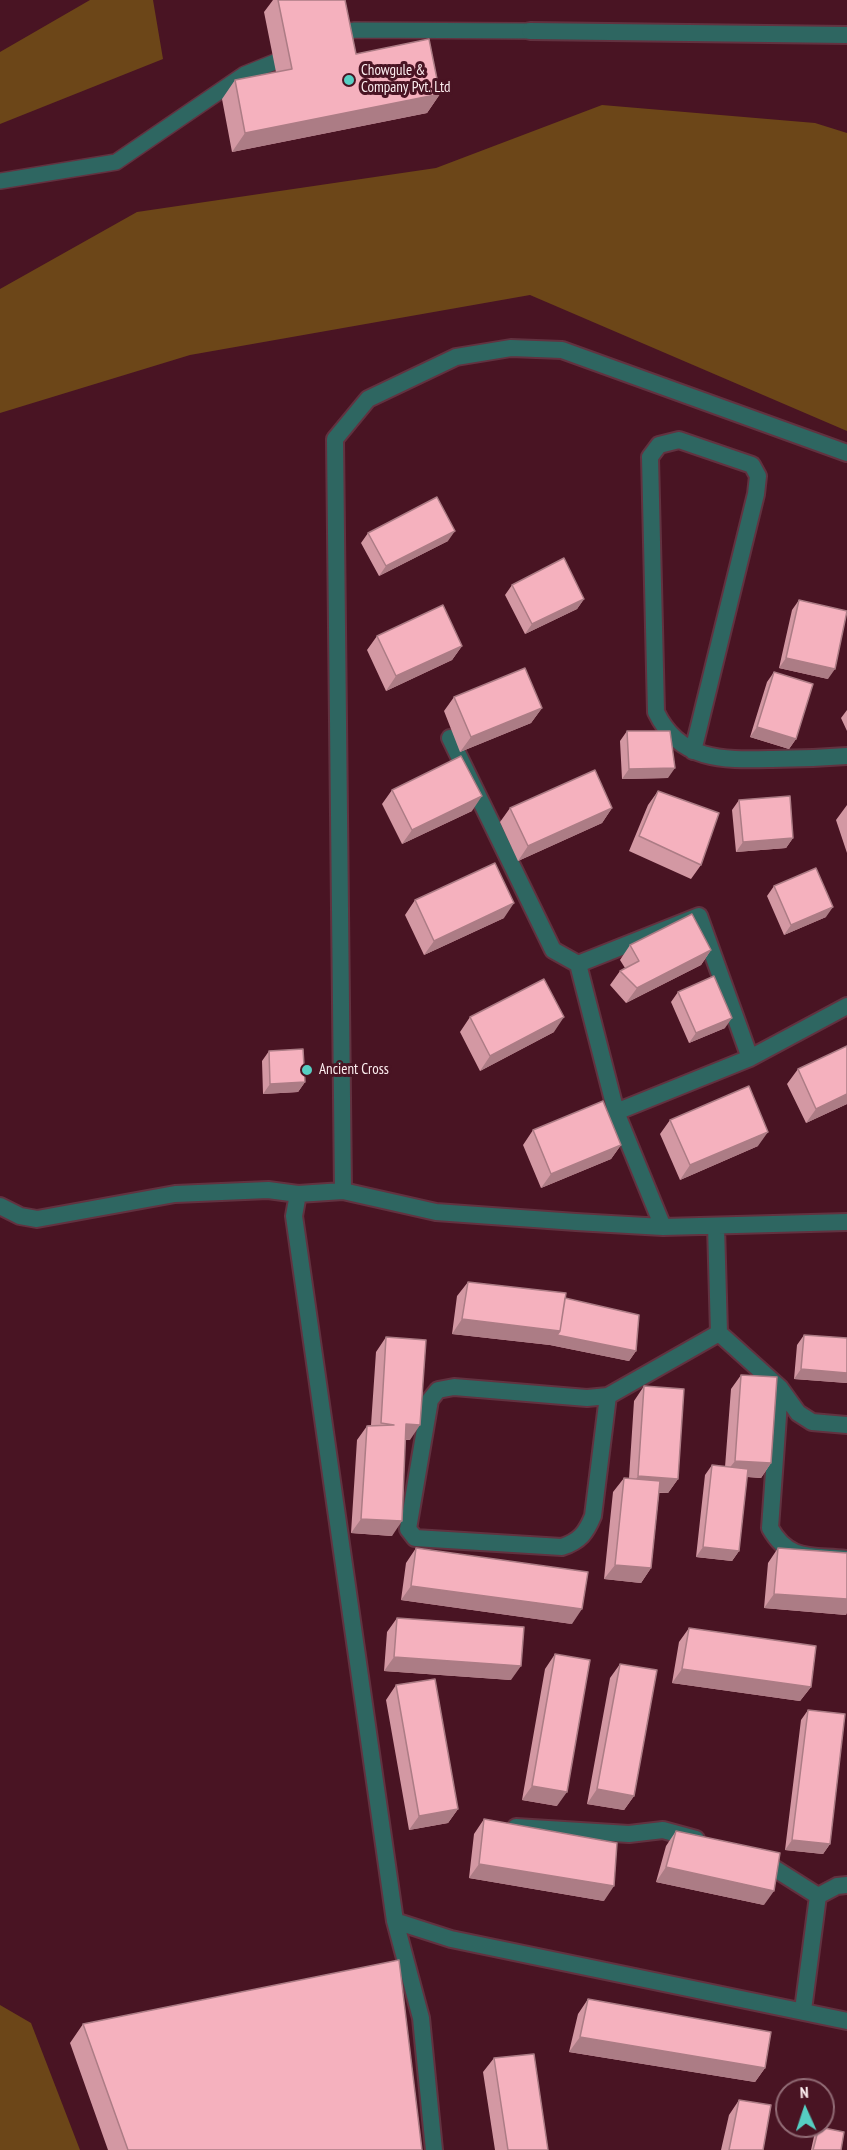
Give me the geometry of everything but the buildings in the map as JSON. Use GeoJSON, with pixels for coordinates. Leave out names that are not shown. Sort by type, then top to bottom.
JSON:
{"type":"FeatureCollection","features":[{"type":"Feature","properties":{"kind":"street"},"geometry":{"type":"LineString","coordinates":[[530,31],[847,35]]}},
{"type":"Feature","properties":{"kind":"street"},"geometry":{"type":"LineString","coordinates":[[343,1191],[335,439],[368,399],[456,357],[511,348],[562,350],[847,453]]}},
{"type":"Feature","properties":{"kind":"street"},"geometry":{"type":"LineString","coordinates":[[693,751],[756,494],[758,476],[752,465],[679,440],[659,445],[650,457],[656,712],[665,731],[693,751],[717,759],[847,756]]}},
{"type":"Feature","properties":{"kind":"street"},"geometry":{"type":"LineString","coordinates":[[450,738],[553,950],[578,964],[616,1112],[663,1227]]}},
{"type":"Feature","properties":{"kind":"street"},"geometry":{"type":"LineString","coordinates":[[578,964],[699,916],[750,1058]]}},
{"type":"Feature","properties":{"kind":"street"},"geometry":{"type":"LineString","coordinates":[[616,1112],[750,1058],[847,1006]]}},
{"type":"Feature","properties":{"kind":"street"},"geometry":{"type":"LineString","coordinates":[[0,1206],[20,1216],[37,1219],[175,1194],[268,1190],[298,1194],[343,1191],[436,1212],[663,1227],[847,1222]]}},
{"type":"Feature","properties":{"kind":"street"},"geometry":{"type":"LineString","coordinates":[[298,1194],[294,1216],[395,1921],[421,2018],[434,2150]]}},
{"type":"Feature","properties":{"kind":"street"},"geometry":{"type":"LineString","coordinates":[[716,1226],[719,1333],[780,1388],[798,1413],[812,1422],[847,1425]]}},
{"type":"Feature","properties":{"kind":"street"},"geometry":{"type":"LineString","coordinates":[[608,1396],[593,1516],[586,1532],[575,1542],[562,1546],[415,1538],[408,1529],[430,1400],[438,1390],[454,1387],[586,1398],[608,1396],[719,1333]]}},
{"type":"Feature","properties":{"kind":"street"},"geometry":{"type":"LineString","coordinates":[[780,1388],[770,1528],[779,1544],[789,1552],[847,1559]]}},
{"type":"Feature","properties":{"kind":"street"},"geometry":{"type":"LineString","coordinates":[[516,1827],[629,1834],[663,1830],[717,1844]]}},
{"type":"Feature","properties":{"kind":"street"},"geometry":{"type":"LineString","coordinates":[[739,1850],[750,1853],[818,1896]]}},
{"type":"Feature","properties":{"kind":"street"},"geometry":{"type":"LineString","coordinates":[[818,1896],[837,1886],[847,1885]]}},
{"type":"Feature","properties":{"kind":"street"},"geometry":{"type":"LineString","coordinates":[[803,2010],[818,1896]]}},
{"type":"Feature","properties":{"kind":"street"},"geometry":{"type":"LineString","coordinates":[[395,1921],[451,1939],[803,2010],[847,2021]]}},
{"type":"Feature","properties":{"kind":"lane"},"geometry":{"type":"LineString","coordinates":[[0,182],[116,162],[245,74],[354,30],[530,31]]}},
{"type":"Feature","properties":{"kind":"shaded area"},"geometry":{"type":"Polygon","coordinates":[[[90,0],[153,0],[163,59],[0,124],[0,52],[90,0]]]}},
{"type":"Feature","properties":{"kind":"shaded area"},"geometry":{"type":"Polygon","coordinates":[[[602,105],[815,123],[847,133],[847,431],[530,295],[190,355],[0,413],[0,289],[137,212],[436,168],[602,105]]]}},
{"type":"Feature","properties":{"kind":"shaded area"},"geometry":{"type":"Polygon","coordinates":[[[0,2005],[31,2023],[80,2150],[0,2150],[0,2005]]]}},
{"type":"Feature","properties":{"kind":"place","name":"Chowgule & Company Pvt. Ltd"},"geometry":{"type":"Point","coordinates":[349,80]}},
{"type":"Feature","properties":{"kind":"place","name":"Ancient Cross"},"geometry":{"type":"Point","coordinates":[307,1070]}}]}
